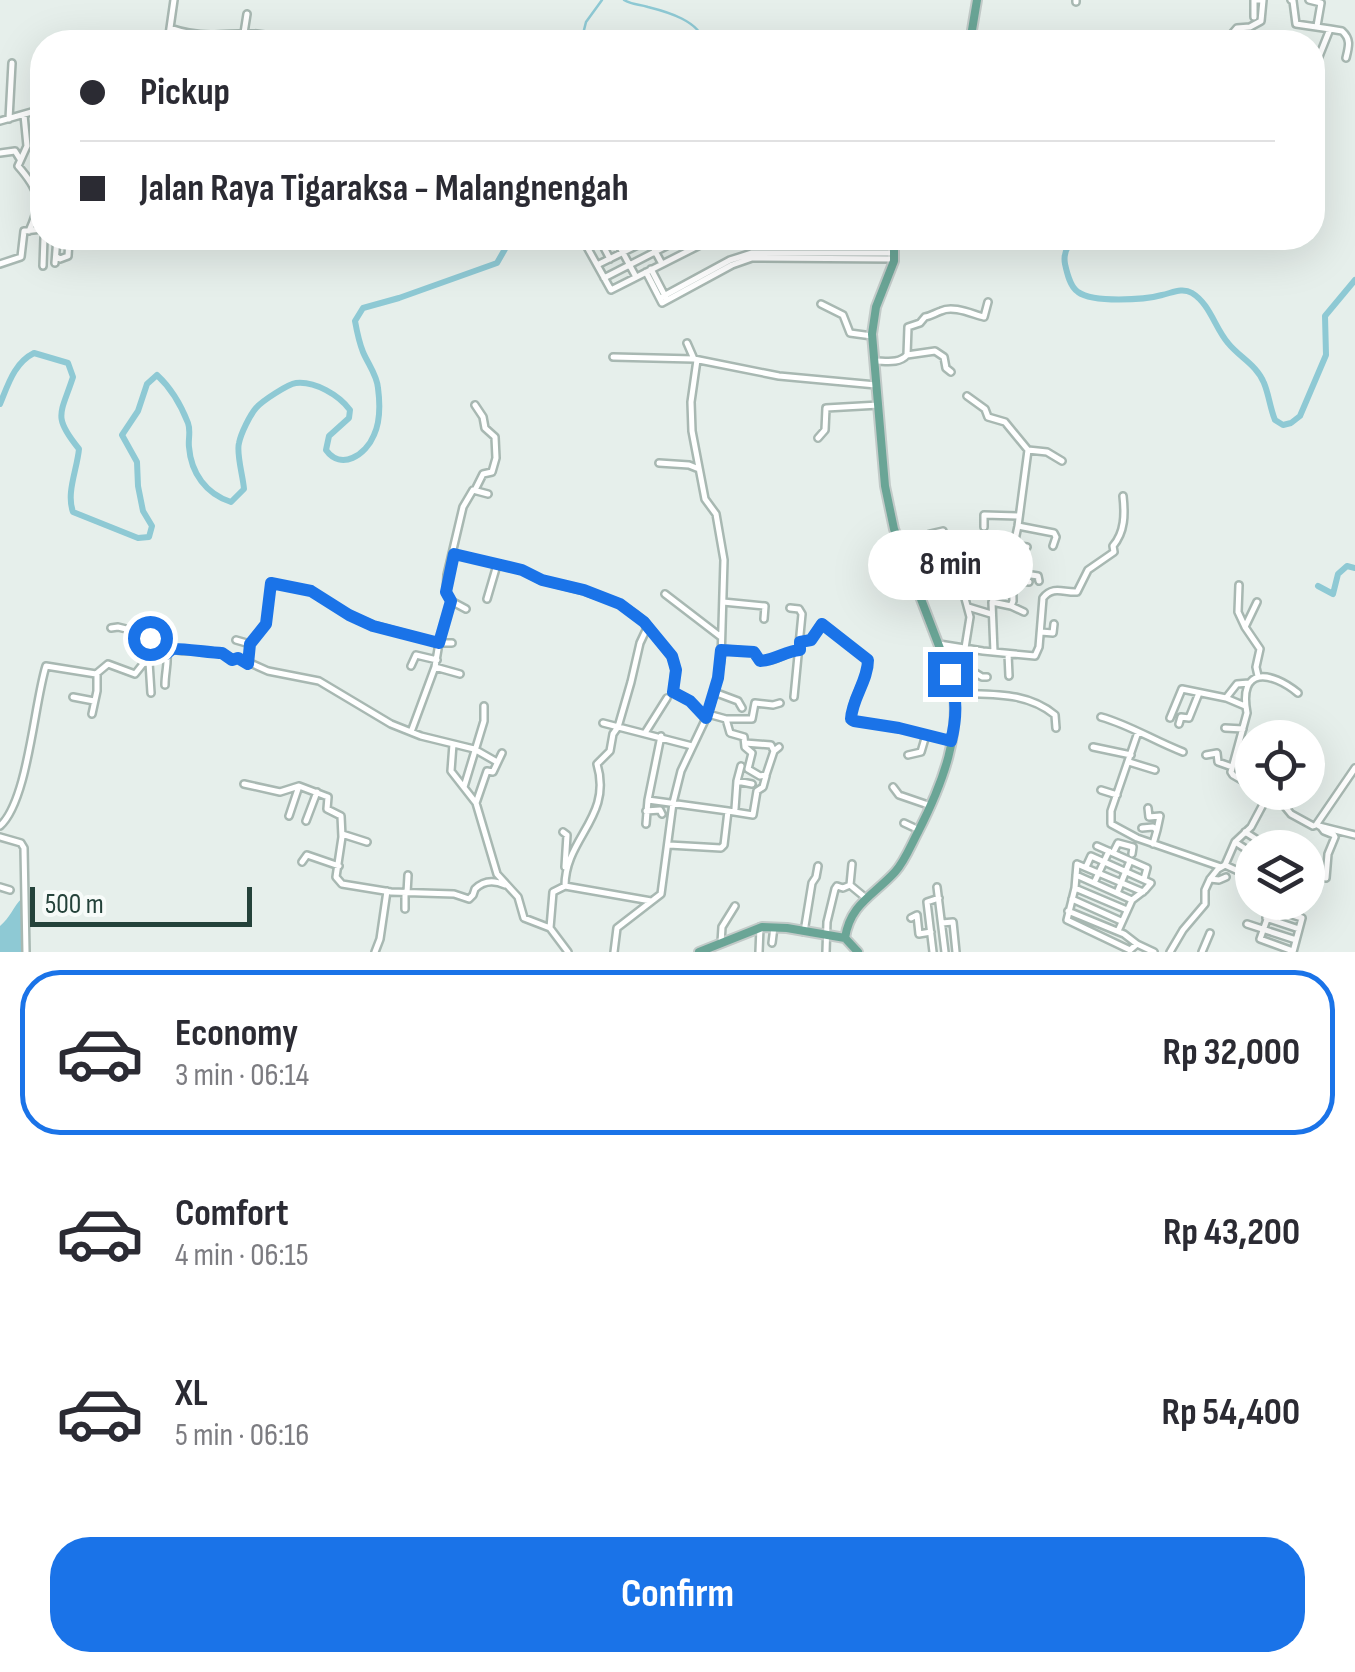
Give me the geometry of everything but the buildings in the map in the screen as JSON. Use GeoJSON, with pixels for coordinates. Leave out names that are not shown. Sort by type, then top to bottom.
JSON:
{"type":"FeatureCollection","features":[{"type":"Feature","properties":{"kind":"main road"},"geometry":{"type":"LineString","coordinates":[[972,30],[977,0]]}},
{"type":"Feature","properties":{"kind":"main road"},"geometry":{"type":"LineString","coordinates":[[845,938],[848,920],[897,870],[919,830],[940,787],[956,718],[950,674],[889,508],[872,318],[894,250]]}},
{"type":"Feature","properties":{"kind":"main road"},"geometry":{"type":"LineString","coordinates":[[699,952],[760,928],[774,927],[845,938],[858,952]]}},
{"type":"Feature","properties":{"kind":"street"},"geometry":{"type":"LineString","coordinates":[[174,0],[170,28],[176,30]]}},
{"type":"Feature","properties":{"kind":"street"},"geometry":{"type":"LineString","coordinates":[[1236,30],[1261,20],[1263,0],[1254,0],[1254,16]]}},
{"type":"Feature","properties":{"kind":"street"},"geometry":{"type":"LineString","coordinates":[[1292,0],[1296,24],[1342,31],[1349,44],[1346,58]]}},
{"type":"Feature","properties":{"kind":"street"},"geometry":{"type":"LineString","coordinates":[[1308,0],[1322,2],[1317,27]]}},
{"type":"Feature","properties":{"kind":"street"},"geometry":{"type":"LineString","coordinates":[[244,30],[247,14]]}},
{"type":"Feature","properties":{"kind":"street"},"geometry":{"type":"LineString","coordinates":[[1325,44],[1330,30]]}},
{"type":"Feature","properties":{"kind":"street"},"geometry":{"type":"LineString","coordinates":[[9,119],[12,63]]}},
{"type":"Feature","properties":{"kind":"street"},"geometry":{"type":"LineString","coordinates":[[0,121],[30,113]]}},
{"type":"Feature","properties":{"kind":"street"},"geometry":{"type":"LineString","coordinates":[[24,115],[24,148],[18,168],[30,178]]}},
{"type":"Feature","properties":{"kind":"street"},"geometry":{"type":"LineString","coordinates":[[0,154],[14,151],[20,159]]}},
{"type":"Feature","properties":{"kind":"street"},"geometry":{"type":"LineString","coordinates":[[0,264],[21,257],[23,233],[29,231]]}},
{"type":"Feature","properties":{"kind":"street"},"geometry":{"type":"LineString","coordinates":[[43,266],[44,250]]}},
{"type":"Feature","properties":{"kind":"street"},"geometry":{"type":"LineString","coordinates":[[56,250],[56,260],[68,256],[68,250]]}},
{"type":"Feature","properties":{"kind":"street"},"geometry":{"type":"LineString","coordinates":[[589,250],[610,290],[691,250]]}},
{"type":"Feature","properties":{"kind":"street"},"geometry":{"type":"LineString","coordinates":[[605,250],[610,259]]}},
{"type":"Feature","properties":{"kind":"street"},"geometry":{"type":"LineString","coordinates":[[597,265],[627,250]]}},
{"type":"Feature","properties":{"kind":"street"},"geometry":{"type":"LineString","coordinates":[[604,278],[658,250]]}},
{"type":"Feature","properties":{"kind":"street"},"geometry":{"type":"LineString","coordinates":[[623,252],[636,277]]}},
{"type":"Feature","properties":{"kind":"street"},"geometry":{"type":"LineString","coordinates":[[655,252],[662,264]]}},
{"type":"Feature","properties":{"kind":"street"},"geometry":{"type":"LineString","coordinates":[[649,271],[664,298],[730,260],[752,252],[894,256]]}},
{"type":"Feature","properties":{"kind":"street"},"geometry":{"type":"LineString","coordinates":[[907,355],[909,326],[920,324],[924,317],[935,316],[944,309],[984,316],[988,302]]}},
{"type":"Feature","properties":{"kind":"street"},"geometry":{"type":"LineString","coordinates":[[821,304],[841,312],[850,333],[872,336]]}},
{"type":"Feature","properties":{"kind":"street"},"geometry":{"type":"LineString","coordinates":[[614,952],[618,928],[661,894],[673,802],[681,771],[707,716],[721,650],[725,576],[721,539],[716,514],[706,502],[692,431],[696,359],[687,343]]}},
{"type":"Feature","properties":{"kind":"street"},"geometry":{"type":"LineString","coordinates":[[875,361],[898,361],[907,355],[935,351],[951,372]]}},
{"type":"Feature","properties":{"kind":"street"},"geometry":{"type":"LineString","coordinates":[[613,356],[696,359],[779,376],[876,385]]}},
{"type":"Feature","properties":{"kind":"street"},"geometry":{"type":"LineString","coordinates":[[967,396],[984,408],[988,417],[1005,422],[1028,450],[1013,545],[1011,606]]}},
{"type":"Feature","properties":{"kind":"street"},"geometry":{"type":"LineString","coordinates":[[466,609],[451,601],[446,592],[463,507],[483,474],[492,472],[496,448],[495,438],[487,431],[475,405]]}},
{"type":"Feature","properties":{"kind":"street"},"geometry":{"type":"LineString","coordinates":[[818,438],[825,429],[826,408],[879,405]]}},
{"type":"Feature","properties":{"kind":"street"},"geometry":{"type":"LineString","coordinates":[[1028,450],[1042,450],[1062,461]]}},
{"type":"Feature","properties":{"kind":"street"},"geometry":{"type":"LineString","coordinates":[[658,463],[690,465],[699,470]]}},
{"type":"Feature","properties":{"kind":"street"},"geometry":{"type":"LineString","coordinates":[[475,490],[488,494]]}},
{"type":"Feature","properties":{"kind":"street"},"geometry":{"type":"LineString","coordinates":[[940,644],[1034,656],[1039,646],[1044,598],[1056,590],[1078,592],[1088,570],[1114,552],[1123,521],[1123,496]]}},
{"type":"Feature","properties":{"kind":"street"},"geometry":{"type":"LineString","coordinates":[[984,527],[984,515],[1019,516]]}},
{"type":"Feature","properties":{"kind":"street"},"geometry":{"type":"LineString","coordinates":[[1018,526],[1055,534],[1054,546]]}},
{"type":"Feature","properties":{"kind":"street"},"geometry":{"type":"LineString","coordinates":[[882,554],[943,531]]}},
{"type":"Feature","properties":{"kind":"street"},"geometry":{"type":"LineString","coordinates":[[930,534],[938,555],[983,561],[986,572],[1029,582]]}},
{"type":"Feature","properties":{"kind":"street"},"geometry":{"type":"LineString","coordinates":[[1013,545],[1027,547]]}},
{"type":"Feature","properties":{"kind":"street"},"geometry":{"type":"LineString","coordinates":[[454,554],[522,570],[542,580],[616,602],[648,626],[673,659],[673,692],[707,716],[752,719],[755,704],[780,703]]}},
{"type":"Feature","properties":{"kind":"street"},"geometry":{"type":"LineString","coordinates":[[937,572],[938,555]]}},
{"type":"Feature","properties":{"kind":"street"},"geometry":{"type":"LineString","coordinates":[[487,599],[496,565]]}},
{"type":"Feature","properties":{"kind":"street"},"geometry":{"type":"LineString","coordinates":[[1013,577],[1038,576],[1038,581]]}},
{"type":"Feature","properties":{"kind":"street"},"geometry":{"type":"LineString","coordinates":[[914,578],[932,581]]}},
{"type":"Feature","properties":{"kind":"street"},"geometry":{"type":"LineString","coordinates":[[248,664],[250,644],[266,624],[271,583],[311,591],[373,626],[452,644]]}},
{"type":"Feature","properties":{"kind":"street"},"geometry":{"type":"LineString","coordinates":[[1239,585],[1238,612],[1259,648],[1258,676]]}},
{"type":"Feature","properties":{"kind":"street"},"geometry":{"type":"LineString","coordinates":[[964,591],[970,619],[965,648]]}},
{"type":"Feature","properties":{"kind":"street"},"geometry":{"type":"LineString","coordinates":[[665,594],[721,637]]}},
{"type":"Feature","properties":{"kind":"street"},"geometry":{"type":"LineString","coordinates":[[411,732],[436,664],[451,601]]}},
{"type":"Feature","properties":{"kind":"street"},"geometry":{"type":"LineString","coordinates":[[723,602],[766,606],[764,619]]}},
{"type":"Feature","properties":{"kind":"street"},"geometry":{"type":"LineString","coordinates":[[994,652],[992,602],[1024,612]]}},
{"type":"Feature","properties":{"kind":"street"},"geometry":{"type":"LineString","coordinates":[[1245,628],[1257,602]]}},
{"type":"Feature","properties":{"kind":"street"},"geometry":{"type":"LineString","coordinates":[[968,607],[991,614]]}},
{"type":"Feature","properties":{"kind":"street"},"geometry":{"type":"LineString","coordinates":[[790,608],[801,610],[794,697]]}},
{"type":"Feature","properties":{"kind":"street"},"geometry":{"type":"LineString","coordinates":[[152,692],[148,658],[151,622],[156,621],[166,642],[174,648],[222,653],[268,671],[326,684],[391,724],[475,749],[497,762]]}},
{"type":"Feature","properties":{"kind":"street"},"geometry":{"type":"LineString","coordinates":[[721,650],[754,652],[762,661],[777,659],[811,640],[824,624],[868,660],[868,672],[852,708],[852,720],[951,741]]}},
{"type":"Feature","properties":{"kind":"street"},"geometry":{"type":"LineString","coordinates":[[1039,632],[1054,632],[1054,624]]}},
{"type":"Feature","properties":{"kind":"street"},"geometry":{"type":"LineString","coordinates":[[566,875],[600,802],[602,776],[597,765],[610,751],[648,626]]}},
{"type":"Feature","properties":{"kind":"street"},"geometry":{"type":"LineString","coordinates":[[111,628],[151,635]]}},
{"type":"Feature","properties":{"kind":"street"},"geometry":{"type":"LineString","coordinates":[[236,640],[250,644]]}},
{"type":"Feature","properties":{"kind":"street"},"geometry":{"type":"LineString","coordinates":[[92,714],[97,674],[108,664],[135,674],[148,658],[167,654],[174,648]]}},
{"type":"Feature","properties":{"kind":"street"},"geometry":{"type":"LineString","coordinates":[[164,684],[167,654]]}},
{"type":"Feature","properties":{"kind":"street"},"geometry":{"type":"LineString","coordinates":[[410,666],[416,654],[460,674]]}},
{"type":"Feature","properties":{"kind":"street"},"geometry":{"type":"LineString","coordinates":[[1008,654],[1009,676]]}},
{"type":"Feature","properties":{"kind":"street"},"geometry":{"type":"LineString","coordinates":[[0,826],[11,815],[46,666],[97,674]]}},
{"type":"Feature","properties":{"kind":"street"},"geometry":{"type":"LineString","coordinates":[[950,674],[974,672],[987,677]]}},
{"type":"Feature","properties":{"kind":"street"},"geometry":{"type":"LineString","coordinates":[[1245,720],[1253,678],[1278,679],[1298,693]]}},
{"type":"Feature","properties":{"kind":"street"},"geometry":{"type":"LineString","coordinates":[[1226,698],[1237,684],[1249,684]]}},
{"type":"Feature","properties":{"kind":"street"},"geometry":{"type":"LineString","coordinates":[[1170,718],[1182,690],[1226,698],[1245,706]]}},
{"type":"Feature","properties":{"kind":"street"},"geometry":{"type":"LineString","coordinates":[[714,692],[738,701],[742,708]]}},
{"type":"Feature","properties":{"kind":"street"},"geometry":{"type":"LineString","coordinates":[[1178,724],[1181,716],[1189,718],[1198,693]]}},
{"type":"Feature","properties":{"kind":"street"},"geometry":{"type":"LineString","coordinates":[[955,694],[1029,698],[1055,716],[1056,728]]}},
{"type":"Feature","properties":{"kind":"street"},"geometry":{"type":"LineString","coordinates":[[72,697],[94,701]]}},
{"type":"Feature","properties":{"kind":"street"},"geometry":{"type":"LineString","coordinates":[[645,733],[667,698]]}},
{"type":"Feature","properties":{"kind":"street"},"geometry":{"type":"LineString","coordinates":[[464,787],[484,720],[484,706]]}},
{"type":"Feature","properties":{"kind":"street"},"geometry":{"type":"LineString","coordinates":[[1101,717],[1123,723],[1183,752]]}},
{"type":"Feature","properties":{"kind":"street"},"geometry":{"type":"LineString","coordinates":[[668,845],[720,849],[724,844],[731,810],[745,782],[744,768],[752,752],[742,736],[730,733],[726,719]]}},
{"type":"Feature","properties":{"kind":"street"},"geometry":{"type":"LineString","coordinates":[[603,723],[692,746]]}},
{"type":"Feature","properties":{"kind":"street"},"geometry":{"type":"LineString","coordinates":[[1224,728],[1235,728]]}},
{"type":"Feature","properties":{"kind":"street"},"geometry":{"type":"LineString","coordinates":[[1138,732],[1111,811],[1111,824],[1154,844],[1235,870]]}},
{"type":"Feature","properties":{"kind":"street"},"geometry":{"type":"LineString","coordinates":[[908,755],[922,752],[926,734]]}},
{"type":"Feature","properties":{"kind":"street"},"geometry":{"type":"LineString","coordinates":[[646,824],[661,736]]}},
{"type":"Feature","properties":{"kind":"street"},"geometry":{"type":"LineString","coordinates":[[648,800],[753,814],[757,791],[763,788],[777,749],[771,744],[745,743]]}},
{"type":"Feature","properties":{"kind":"street"},"geometry":{"type":"LineString","coordinates":[[453,744],[450,768],[476,803],[497,874],[518,897],[524,918],[550,928],[568,952]]}},
{"type":"Feature","properties":{"kind":"street"},"geometry":{"type":"LineString","coordinates":[[1093,747],[1155,770]]}},
{"type":"Feature","properties":{"kind":"street"},"geometry":{"type":"LineString","coordinates":[[476,803],[487,771],[493,773],[502,753]]}},
{"type":"Feature","properties":{"kind":"street"},"geometry":{"type":"LineString","coordinates":[[1206,755],[1217,753],[1218,762],[1232,767]]}},
{"type":"Feature","properties":{"kind":"street"},"geometry":{"type":"LineString","coordinates":[[1235,756],[1235,778]]}},
{"type":"Feature","properties":{"kind":"street"},"geometry":{"type":"LineString","coordinates":[[744,768],[766,776]]}},
{"type":"Feature","properties":{"kind":"street"},"geometry":{"type":"LineString","coordinates":[[1318,826],[1355,771]]}},
{"type":"Feature","properties":{"kind":"street"},"geometry":{"type":"LineString","coordinates":[[467,778],[482,787]]}},
{"type":"Feature","properties":{"kind":"street"},"geometry":{"type":"LineString","coordinates":[[244,784],[280,792],[299,786],[328,797],[329,810],[340,814],[342,834],[336,877],[340,883],[387,891],[454,894],[469,900],[475,888],[484,882],[505,885]]}},
{"type":"Feature","properties":{"kind":"street"},"geometry":{"type":"LineString","coordinates":[[289,816],[299,786]]}},
{"type":"Feature","properties":{"kind":"street"},"geometry":{"type":"LineString","coordinates":[[893,787],[900,795],[931,806]]}},
{"type":"Feature","properties":{"kind":"street"},"geometry":{"type":"LineString","coordinates":[[1101,790],[1117,795]]}},
{"type":"Feature","properties":{"kind":"street"},"geometry":{"type":"LineString","coordinates":[[306,821],[317,792]]}},
{"type":"Feature","properties":{"kind":"street"},"geometry":{"type":"LineString","coordinates":[[1148,808],[1149,816],[1162,816],[1154,844]]}},
{"type":"Feature","properties":{"kind":"street"},"geometry":{"type":"LineString","coordinates":[[646,811],[660,810],[662,814]]}},
{"type":"Feature","properties":{"kind":"street"},"geometry":{"type":"LineString","coordinates":[[1287,810],[1310,826],[1355,835]]}},
{"type":"Feature","properties":{"kind":"street"},"geometry":{"type":"LineString","coordinates":[[904,823],[919,830]]}},
{"type":"Feature","properties":{"kind":"street"},"geometry":{"type":"LineString","coordinates":[[1318,826],[1335,837],[1328,854],[1326,878]]}},
{"type":"Feature","properties":{"kind":"street"},"geometry":{"type":"LineString","coordinates":[[1142,828],[1157,830]]}},
{"type":"Feature","properties":{"kind":"street"},"geometry":{"type":"LineString","coordinates":[[563,832],[567,835],[565,886]]}},
{"type":"Feature","properties":{"kind":"street"},"geometry":{"type":"LineString","coordinates":[[342,834],[367,842]]}},
{"type":"Feature","properties":{"kind":"street"},"geometry":{"type":"LineString","coordinates":[[0,836],[24,848],[26,952]]}},
{"type":"Feature","properties":{"kind":"street"},"geometry":{"type":"LineString","coordinates":[[1170,952],[1206,902],[1210,879],[1223,866],[1234,842]]}},
{"type":"Feature","properties":{"kind":"street"},"geometry":{"type":"LineString","coordinates":[[1094,883],[1118,843],[1132,847],[1117,893]]}},
{"type":"Feature","properties":{"kind":"street"},"geometry":{"type":"LineString","coordinates":[[1097,846],[1131,857],[1147,868],[1144,880]]}},
{"type":"Feature","properties":{"kind":"street"},"geometry":{"type":"LineString","coordinates":[[302,862],[307,855],[339,866]]}},
{"type":"Feature","properties":{"kind":"street"},"geometry":{"type":"LineString","coordinates":[[1086,867],[1090,856],[1151,884],[1132,900],[1107,939]]}},
{"type":"Feature","properties":{"kind":"street"},"geometry":{"type":"LineString","coordinates":[[850,885],[852,864]]}},
{"type":"Feature","properties":{"kind":"street"},"geometry":{"type":"LineString","coordinates":[[1137,944],[1130,950],[1067,922],[1068,911],[1077,864],[1143,892]]}},
{"type":"Feature","properties":{"kind":"street"},"geometry":{"type":"LineString","coordinates":[[804,932],[818,866]]}},
{"type":"Feature","properties":{"kind":"street"},"geometry":{"type":"LineString","coordinates":[[406,908],[408,875]]}},
{"type":"Feature","properties":{"kind":"street"},"geometry":{"type":"LineString","coordinates":[[1076,875],[1132,900]]}},
{"type":"Feature","properties":{"kind":"street"},"geometry":{"type":"LineString","coordinates":[[1210,879],[1226,877]]}},
{"type":"Feature","properties":{"kind":"street"},"geometry":{"type":"LineString","coordinates":[[850,885],[866,899]]}},
{"type":"Feature","properties":{"kind":"street"},"geometry":{"type":"LineString","coordinates":[[826,952],[836,887],[850,885]]}},
{"type":"Feature","properties":{"kind":"street"},"geometry":{"type":"LineString","coordinates":[[550,928],[553,892],[565,886],[653,902]]}},
{"type":"Feature","properties":{"kind":"street"},"geometry":{"type":"LineString","coordinates":[[937,887],[945,952]]}},
{"type":"Feature","properties":{"kind":"street"},"geometry":{"type":"LineString","coordinates":[[0,888],[10,890]]}},
{"type":"Feature","properties":{"kind":"street"},"geometry":{"type":"LineString","coordinates":[[1075,888],[1128,910]]}},
{"type":"Feature","properties":{"kind":"street"},"geometry":{"type":"LineString","coordinates":[[1091,932],[1106,889]]}},
{"type":"Feature","properties":{"kind":"street"},"geometry":{"type":"LineString","coordinates":[[375,952],[387,891]]}},
{"type":"Feature","properties":{"kind":"street"},"geometry":{"type":"LineString","coordinates":[[933,952],[927,902],[939,898]]}},
{"type":"Feature","properties":{"kind":"street"},"geometry":{"type":"LineString","coordinates":[[1072,899],[1122,921]]}},
{"type":"Feature","properties":{"kind":"street"},"geometry":{"type":"LineString","coordinates":[[721,943],[722,927],[735,906]]}},
{"type":"Feature","properties":{"kind":"street"},"geometry":{"type":"LineString","coordinates":[[1068,911],[1115,930],[1154,952]]}},
{"type":"Feature","properties":{"kind":"street"},"geometry":{"type":"LineString","coordinates":[[911,918],[917,915],[919,934],[932,932]]}},
{"type":"Feature","properties":{"kind":"street"},"geometry":{"type":"LineString","coordinates":[[1265,920],[1260,940],[1293,952],[1301,920]]}},
{"type":"Feature","properties":{"kind":"street"},"geometry":{"type":"LineString","coordinates":[[1272,920],[1299,929]]}},
{"type":"Feature","properties":{"kind":"street"},"geometry":{"type":"LineString","coordinates":[[942,923],[954,923],[956,952]]}},
{"type":"Feature","properties":{"kind":"street"},"geometry":{"type":"LineString","coordinates":[[1247,924],[1296,940]]}},
{"type":"Feature","properties":{"kind":"street"},"geometry":{"type":"LineString","coordinates":[[772,943],[774,927]]}},
{"type":"Feature","properties":{"kind":"street"},"geometry":{"type":"LineString","coordinates":[[759,952],[760,928]]}},
{"type":"Feature","properties":{"kind":"street"},"geometry":{"type":"LineString","coordinates":[[1202,952],[1210,932]]}},
{"type":"Feature","properties":{"kind":"water"},"geometry":{"type":"Polygon","coordinates":[[[22,898],[23,952],[0,952],[0,926],[22,898]]]}},
{"type":"Feature","properties":{"kind":"waterway"},"geometry":{"type":"LineString","coordinates":[[584,30],[602,0]]}},
{"type":"Feature","properties":{"kind":"waterway"},"geometry":{"type":"LineString","coordinates":[[624,0],[682,18],[697,30]]}},
{"type":"Feature","properties":{"kind":"waterway"},"geometry":{"type":"LineString","coordinates":[[0,404],[9,382],[27,357],[34,353],[68,363],[73,377],[61,414],[65,429],[79,449],[71,489],[73,512],[138,538],[149,537],[152,526],[143,511],[137,462],[122,435],[138,411],[147,384],[157,375],[175,397],[188,423],[190,457],[197,474],[207,488],[231,502],[244,489],[238,447],[251,415],[264,401],[292,384],[319,387],[350,410],[349,418],[329,436],[326,450],[332,456],[353,458],[370,442],[376,430],[379,400],[377,383],[355,321],[363,308],[497,263],[504,250]]}},
{"type":"Feature","properties":{"kind":"waterway"},"geometry":{"type":"LineString","coordinates":[[1066,250],[1069,280],[1075,290],[1085,295],[1119,300],[1181,290],[1192,293],[1203,303],[1228,343],[1261,377],[1275,420],[1283,425],[1300,416],[1326,355],[1325,316],[1355,280]]}},
{"type":"Feature","properties":{"kind":"waterway"},"geometry":{"type":"LineString","coordinates":[[1318,586],[1333,594],[1338,574],[1347,566],[1355,568]]}},
{"type":"Feature","properties":{"kind":"route"},"geometry":{"type":"LineString","coordinates":[[150,638],[148,654],[162,655],[174,648],[203,650],[248,664],[250,644],[266,624],[271,583],[311,591],[373,626],[439,643],[451,601],[446,592],[454,554],[584,590],[635,614],[672,656],[676,670],[673,692],[690,701],[706,718],[718,678],[721,650],[754,652],[760,661],[777,659],[790,650],[800,650],[800,642],[811,640],[821,624],[868,660],[868,672],[852,708],[854,721],[951,741],[956,699],[950,674]]}}]}
